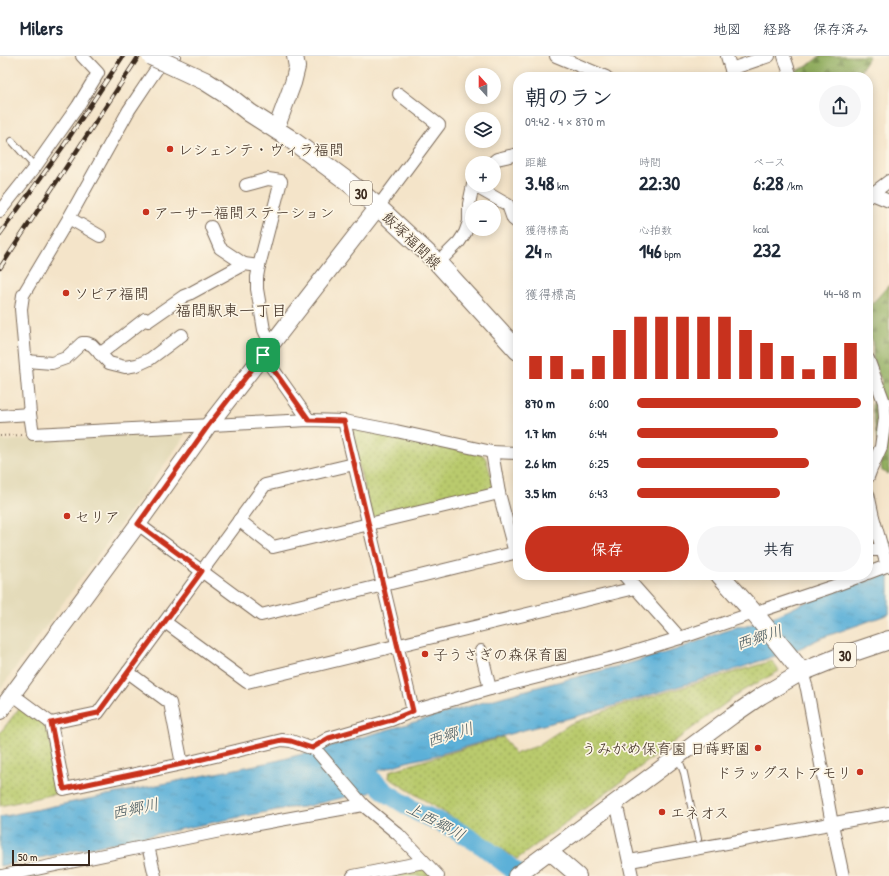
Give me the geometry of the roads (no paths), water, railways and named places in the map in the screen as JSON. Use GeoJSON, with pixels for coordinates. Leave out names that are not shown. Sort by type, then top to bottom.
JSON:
{"type":"FeatureCollection","features":[{"type":"Feature","properties":{"kind":"main road","name":"飯塚福間線"},"geometry":{"type":"LineString","coordinates":[[151,56],[175,62],[227,95],[250,113],[276,129],[347,181],[378,207],[438,263],[513,346]]}},
{"type":"Feature","properties":{"kind":"main road"},"geometry":{"type":"LineString","coordinates":[[725,580],[757,616],[802,672]]}},
{"type":"Feature","properties":{"kind":"main road","name":"30"},"geometry":{"type":"LineString","coordinates":[[802,672],[839,657],[889,640]]}},
{"type":"Feature","properties":{"kind":"street"},"geometry":{"type":"LineString","coordinates":[[2,207],[35,167],[78,106],[98,73],[82,56]]}},
{"type":"Feature","properties":{"kind":"street"},"geometry":{"type":"LineString","coordinates":[[276,129],[293,83],[297,67],[294,56]]}},
{"type":"Feature","properties":{"kind":"street"},"geometry":{"type":"LineString","coordinates":[[556,56],[594,72]]}},
{"type":"Feature","properties":{"kind":"street"},"geometry":{"type":"LineString","coordinates":[[727,56],[732,72]]}},
{"type":"Feature","properties":{"kind":"street"},"geometry":{"type":"LineString","coordinates":[[784,56],[789,72]]}},
{"type":"Feature","properties":{"kind":"street"},"geometry":{"type":"LineString","coordinates":[[734,72],[764,57]]}},
{"type":"Feature","properties":{"kind":"street"},"geometry":{"type":"LineString","coordinates":[[175,62],[158,67],[147,82],[129,110],[69,218],[23,295],[21,309],[33,434],[309,420],[344,421],[492,452],[513,453]]}},
{"type":"Feature","properties":{"kind":"street"},"geometry":{"type":"LineString","coordinates":[[0,711],[138,524],[208,426],[378,207],[439,125],[400,94]]}},
{"type":"Feature","properties":{"kind":"street"},"geometry":{"type":"LineString","coordinates":[[501,158],[513,155]]}},
{"type":"Feature","properties":{"kind":"street"},"geometry":{"type":"LineString","coordinates":[[246,185],[268,179],[281,181],[259,266],[257,289],[267,350],[309,420]]}},
{"type":"Feature","properties":{"kind":"street"},"geometry":{"type":"LineString","coordinates":[[873,193],[889,181]]}},
{"type":"Feature","properties":{"kind":"street"},"geometry":{"type":"LineString","coordinates":[[438,263],[459,242],[465,233],[469,222],[469,204],[473,185],[508,204],[513,219]]}},
{"type":"Feature","properties":{"kind":"street"},"geometry":{"type":"LineString","coordinates":[[873,196],[889,201]]}},
{"type":"Feature","properties":{"kind":"street"},"geometry":{"type":"LineString","coordinates":[[69,218],[100,236]]}},
{"type":"Feature","properties":{"kind":"street"},"geometry":{"type":"LineString","coordinates":[[211,227],[220,248],[244,264],[259,266]]}},
{"type":"Feature","properties":{"kind":"street"},"geometry":{"type":"LineString","coordinates":[[100,354],[145,319],[148,321],[184,296],[244,264]]}},
{"type":"Feature","properties":{"kind":"street"},"geometry":{"type":"LineString","coordinates":[[26,361],[52,363],[66,358],[82,343],[88,343],[92,345],[109,363],[125,367],[137,365],[150,359],[182,335]]}},
{"type":"Feature","properties":{"kind":"street"},"geometry":{"type":"LineString","coordinates":[[873,372],[884,402],[885,418],[881,447],[873,463]]}},
{"type":"Feature","properties":{"kind":"street"},"geometry":{"type":"LineString","coordinates":[[0,416],[30,414]]}},
{"type":"Feature","properties":{"kind":"street"},"geometry":{"type":"LineString","coordinates":[[344,421],[413,711]]}},
{"type":"Feature","properties":{"kind":"street"},"geometry":{"type":"LineString","coordinates":[[492,452],[499,492],[513,541]]}},
{"type":"Feature","properties":{"kind":"street"},"geometry":{"type":"LineString","coordinates":[[51,723],[98,713],[265,485],[354,464]]}},
{"type":"Feature","properties":{"kind":"street"},"geometry":{"type":"LineString","coordinates":[[239,520],[273,547],[499,492]]}},
{"type":"Feature","properties":{"kind":"street"},"geometry":{"type":"LineString","coordinates":[[873,517],[882,550],[888,565],[873,571]]}},
{"type":"Feature","properties":{"kind":"street"},"geometry":{"type":"LineString","coordinates":[[138,524],[262,615],[513,553]]}},
{"type":"Feature","properties":{"kind":"street"},"geometry":{"type":"LineString","coordinates":[[873,550],[882,550]]}},
{"type":"Feature","properties":{"kind":"street"},"geometry":{"type":"LineString","coordinates":[[628,580],[680,638]]}},
{"type":"Feature","properties":{"kind":"street"},"geometry":{"type":"LineString","coordinates":[[314,749],[329,738],[391,720],[413,711],[490,689],[616,657],[757,616],[849,580]]}},
{"type":"Feature","properties":{"kind":"street"},"geometry":{"type":"LineString","coordinates":[[165,622],[247,682],[635,588]]}},
{"type":"Feature","properties":{"kind":"street"},"geometry":{"type":"LineString","coordinates":[[481,651],[490,689]]}},
{"type":"Feature","properties":{"kind":"street"},"geometry":{"type":"LineString","coordinates":[[128,672],[170,703],[182,764]]}},
{"type":"Feature","properties":{"kind":"street"},"geometry":{"type":"LineString","coordinates":[[516,876],[732,716],[802,672],[807,689],[843,876]]}},
{"type":"Feature","properties":{"kind":"street"},"geometry":{"type":"LineString","coordinates":[[12,694],[51,723],[64,789],[182,764],[282,740],[291,741],[314,749],[360,801],[398,834],[438,876]]}},
{"type":"Feature","properties":{"kind":"street"},"geometry":{"type":"LineString","coordinates":[[2,876],[360,801]]}},
{"type":"Feature","properties":{"kind":"street"},"geometry":{"type":"LineString","coordinates":[[616,802],[632,876]]}},
{"type":"Feature","properties":{"kind":"street"},"geometry":{"type":"LineString","coordinates":[[630,862],[889,813]]}},
{"type":"Feature","properties":{"kind":"street"},"geometry":{"type":"LineString","coordinates":[[148,846],[155,876]]}},
{"type":"Feature","properties":{"kind":"street"},"geometry":{"type":"LineString","coordinates":[[549,851],[578,876]]}},
{"type":"Feature","properties":{"kind":"street"},"geometry":{"type":"LineString","coordinates":[[353,876],[424,862]]}},
{"type":"Feature","properties":{"kind":"lane"},"geometry":{"type":"LineString","coordinates":[[12,141],[35,167]]}},
{"type":"Feature","properties":{"kind":"lane"},"geometry":{"type":"LineString","coordinates":[[678,757],[684,773],[698,839]]}},
{"type":"Feature","properties":{"kind":"water","name":"西郷川"},"geometry":{"type":"Polygon","coordinates":[[[889,573],[889,614],[821,638],[796,650],[734,670],[589,713],[374,772],[372,791],[370,793],[358,794],[304,807],[288,808],[245,816],[0,866],[0,817],[280,760],[310,752],[519,692],[675,650],[736,627],[746,626],[778,615],[806,602],[869,580],[873,580],[873,579],[889,573]]]}},
{"type":"Feature","properties":{"kind":"waterway","name":"上西郷川"},"geometry":{"type":"LineString","coordinates":[[355,764],[387,793],[417,812],[455,829],[484,847],[521,876]]}},
{"type":"Feature","properties":{"kind":"railway"},"geometry":{"type":"LineString","coordinates":[[0,234],[62,148],[123,56]]}},
{"type":"Feature","properties":{"kind":"railway"},"geometry":{"type":"LineString","coordinates":[[0,268],[139,56]]}},
{"type":"Feature","properties":{"kind":"place","name":"レシェンテ・ヴィラ福間"},"geometry":{"type":"Point","coordinates":[170,149]}},
{"type":"Feature","properties":{"kind":"place","name":"アーサー福間ステーション"},"geometry":{"type":"Point","coordinates":[146,212]}},
{"type":"Feature","properties":{"kind":"place","name":"ソピア福間"},"geometry":{"type":"Point","coordinates":[66,293]}},
{"type":"Feature","properties":{"kind":"place","name":"セリア"},"geometry":{"type":"Point","coordinates":[67,516]}},
{"type":"Feature","properties":{"kind":"place","name":"子うさぎの森保育園"},"geometry":{"type":"Point","coordinates":[425,654]}},
{"type":"Feature","properties":{"kind":"place","name":"うみがめ保育園 日蒔野園"},"geometry":{"type":"Point","coordinates":[758,748]}},
{"type":"Feature","properties":{"kind":"place","name":"ドラッグストアモリ"},"geometry":{"type":"Point","coordinates":[860,772]}},
{"type":"Feature","properties":{"kind":"place","name":"エネオス"},"geometry":{"type":"Point","coordinates":[662,812]}},
{"type":"Feature","properties":{"kind":"district","name":"福間駅東一丁目"},"geometry":{"type":"Point","coordinates":[231,310]}}]}
